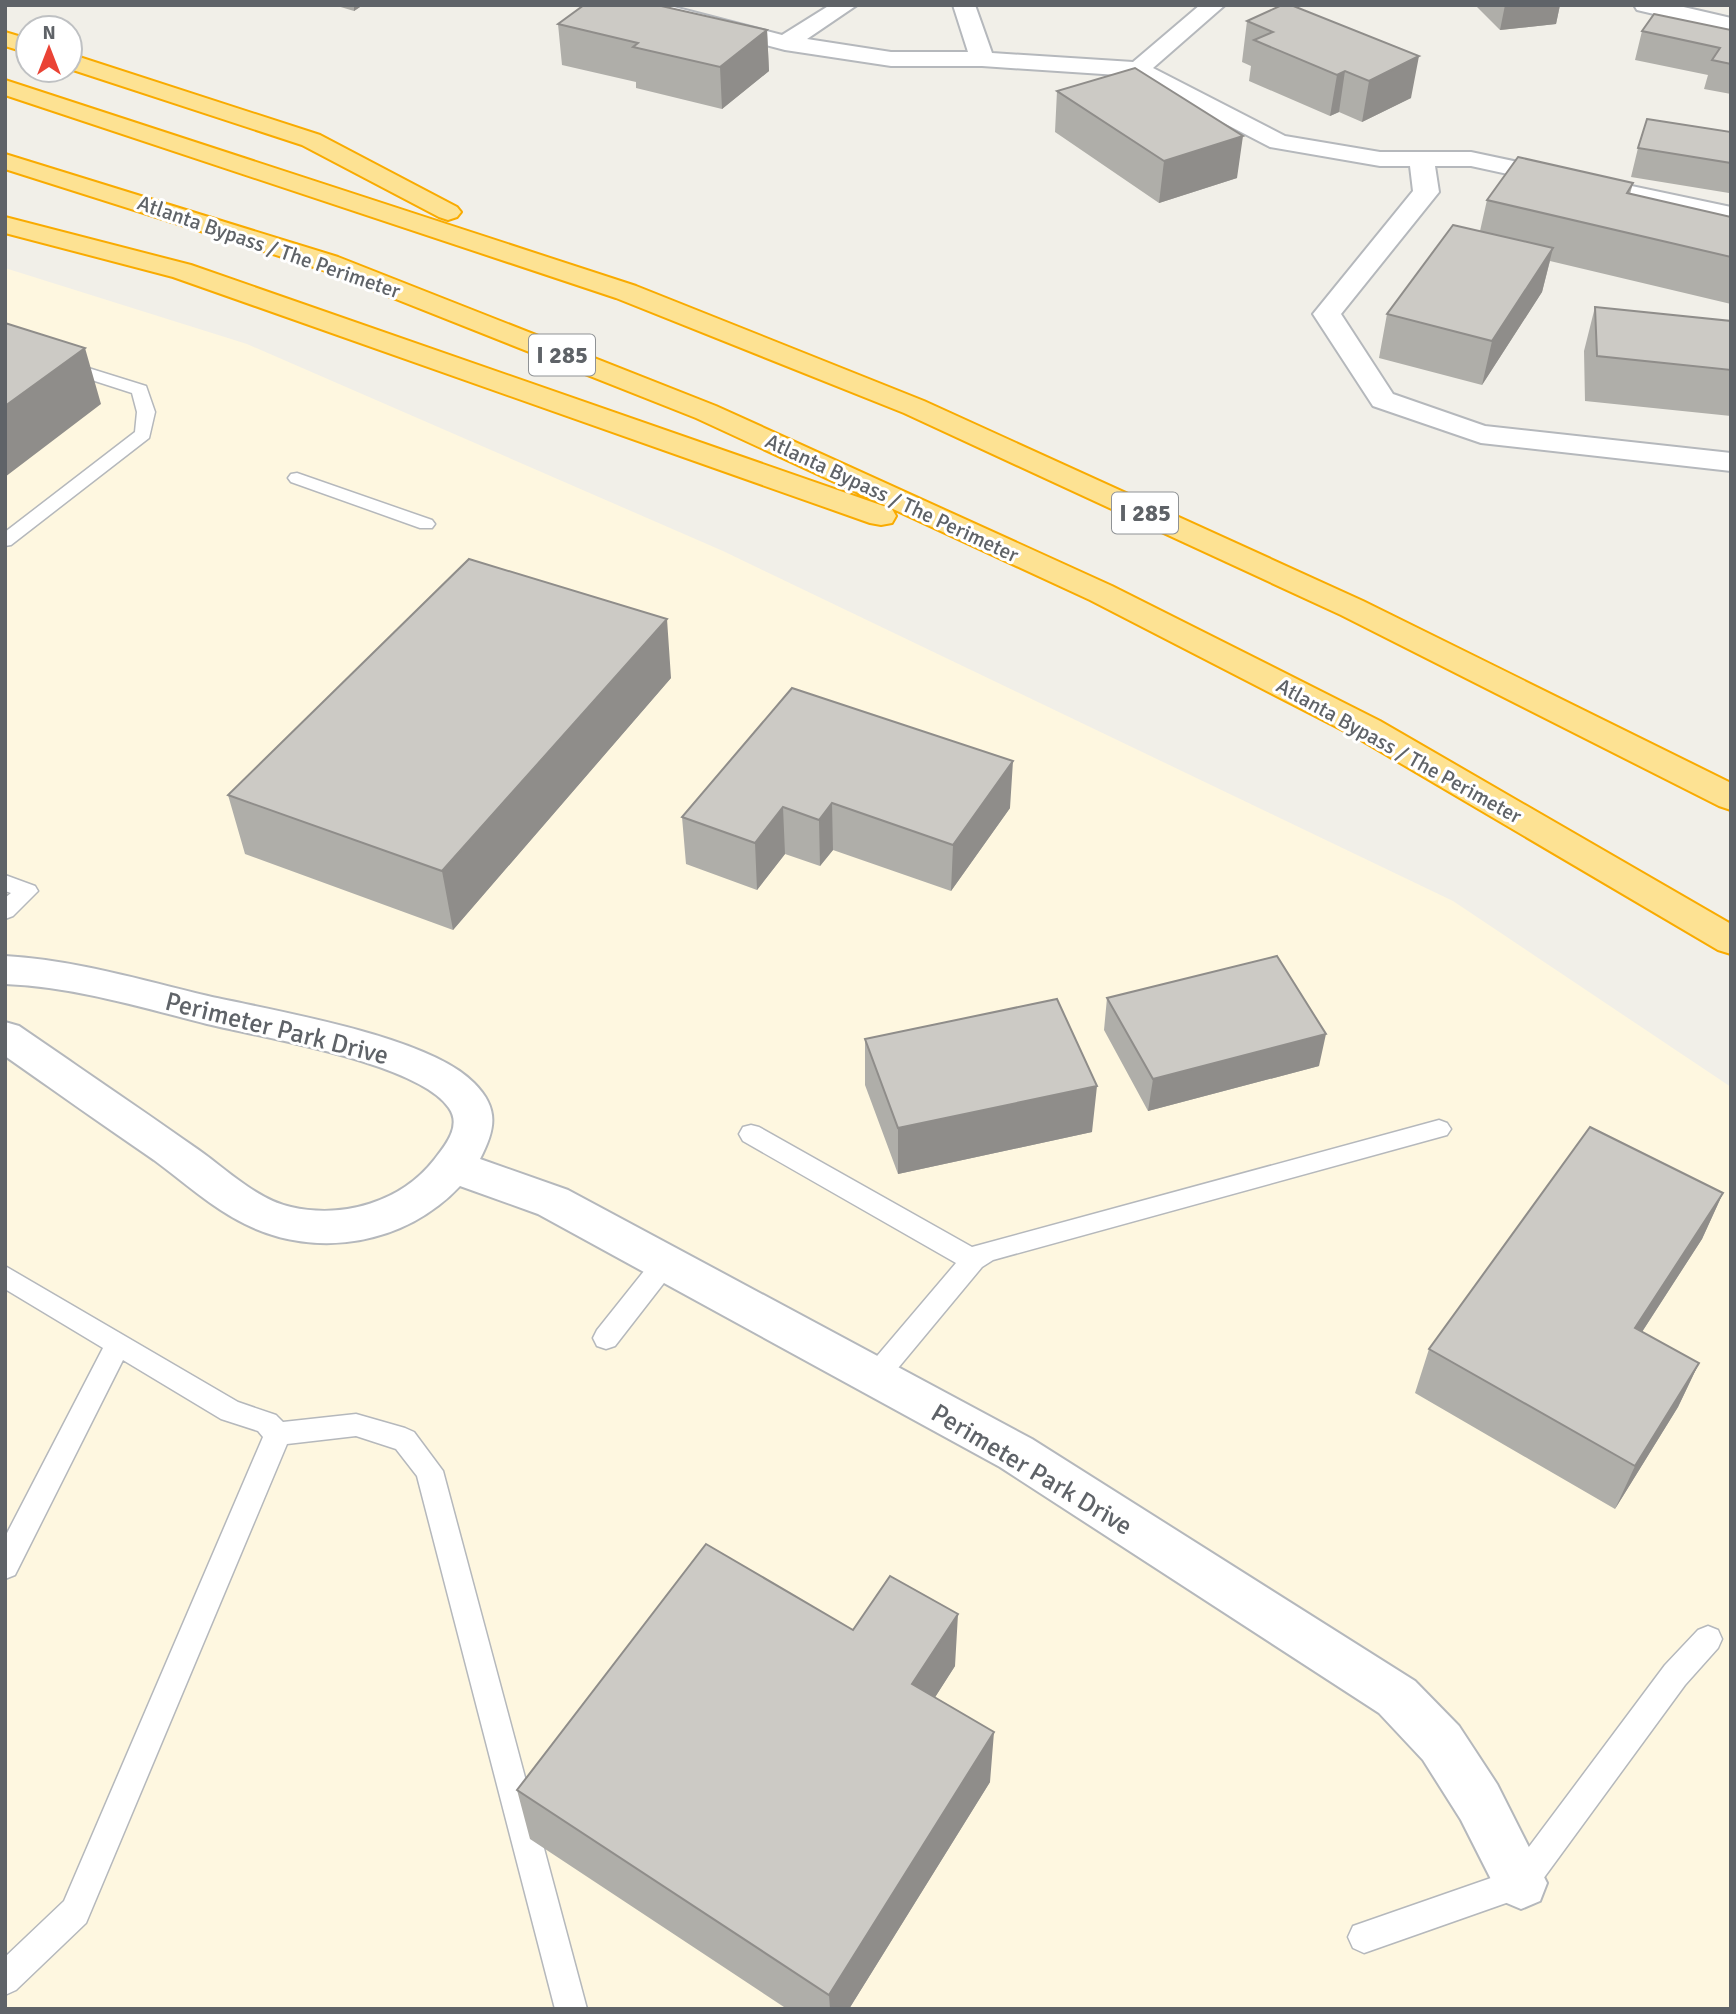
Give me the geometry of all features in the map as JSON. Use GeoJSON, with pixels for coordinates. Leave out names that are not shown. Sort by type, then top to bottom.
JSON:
{"type":"FeatureCollection","features":[{"type":"Feature","properties":{"kind":"highway"},"geometry":{"type":"LineString","coordinates":[[84,66],[311,140],[543,263]]}},
{"type":"Feature","properties":{"kind":"highway","name":"I 285"},"geometry":{"type":"LineString","coordinates":[[5,87],[626,292],[927,413],[1352,608],[1731,798]]}},
{"type":"Feature","properties":{"kind":"highway","name":"Atlanta Bypass / The Perimeter"},"geometry":{"type":"LineString","coordinates":[[5,162],[355,274],[706,412],[1101,593],[1368,729],[1731,941]]}},
{"type":"Feature","properties":{"kind":"highway"},"geometry":{"type":"LineString","coordinates":[[5,225],[182,271],[1101,593]]}},
{"type":"Feature","properties":{"kind":"street"},"geometry":{"type":"LineString","coordinates":[[639,5],[785,43],[891,59],[982,59],[1138,69],[1279,142],[1380,159],[1471,159],[1731,215]]}},
{"type":"Feature","properties":{"kind":"street"},"geometry":{"type":"LineString","coordinates":[[785,43],[846,5]]}},
{"type":"Feature","properties":{"kind":"street"},"geometry":{"type":"LineString","coordinates":[[964,5],[982,59]]}},
{"type":"Feature","properties":{"kind":"street"},"geometry":{"type":"LineString","coordinates":[[1138,69],[1214,5]]}},
{"type":"Feature","properties":{"kind":"street"},"geometry":{"type":"LineString","coordinates":[[1645,5],[1731,25]]}},
{"type":"Feature","properties":{"kind":"street"},"geometry":{"type":"LineString","coordinates":[[1422,159],[1426,192],[1327,314],[1383,400],[1482,434],[1731,462]]}},
{"type":"Feature","properties":{"kind":"street","name":"Perimeter Park Drive"},"geometry":{"type":"LineString","coordinates":[[5,970],[73,978],[339,1041],[401,1060],[431,1072],[454,1088],[468,1104],[474,1126],[469,1144],[434,1190],[417,1202],[367,1222],[314,1227],[289,1223],[238,1198],[5,1035]]}},
{"type":"Feature","properties":{"kind":"street","name":"Perimeter Park Drive"},"geometry":{"type":"LineString","coordinates":[[452,1166],[553,1202],[1016,1454],[1397,1697],[1441,1743],[1479,1802],[1521,1883]]}},
{"type":"Feature","properties":{"kind":"lane"},"geometry":{"type":"LineString","coordinates":[[5,347],[140,390],[146,412],[143,434],[5,541]]}},
{"type":"Feature","properties":{"kind":"lane"},"geometry":{"type":"LineString","coordinates":[[297,478],[426,524]]}},
{"type":"Feature","properties":{"kind":"lane"},"geometry":{"type":"LineString","coordinates":[[5,882],[27,891],[5,911]]}},
{"type":"Feature","properties":{"kind":"lane"},"geometry":{"type":"LineString","coordinates":[[875,1377],[973,1260],[999,1247],[1439,1129]]}},
{"type":"Feature","properties":{"kind":"lane"},"geometry":{"type":"LineString","coordinates":[[751,1134],[973,1260]]}},
{"type":"Feature","properties":{"kind":"lane"},"geometry":{"type":"LineString","coordinates":[[606,1338],[665,1263]]}},
{"type":"Feature","properties":{"kind":"lane"},"geometry":{"type":"LineString","coordinates":[[5,1276],[230,1411],[267,1423],[278,1434]]}},
{"type":"Feature","properties":{"kind":"lane"},"geometry":{"type":"LineString","coordinates":[[5,1566],[118,1344]]}},
{"type":"Feature","properties":{"kind":"lane"},"geometry":{"type":"LineString","coordinates":[[278,1434],[356,1425],[405,1440],[429,1471],[571,2009]]}},
{"type":"Feature","properties":{"kind":"lane"},"geometry":{"type":"LineString","coordinates":[[5,1979],[75,1912],[278,1434]]}},
{"type":"Feature","properties":{"kind":"lane"},"geometry":{"type":"LineString","coordinates":[[1364,1937],[1521,1883],[1675,1675],[1708,1639]]}},
{"type":"Feature","properties":{"kind":"shaded area"},"geometry":{"type":"Polygon","coordinates":[[[5,268],[247,344],[723,551],[1453,901],[1731,1087],[1731,2009],[5,2009],[5,268]]]}},
{"type":"Feature","properties":{"kind":"building"},"geometry":{"type":"Polygon","coordinates":[[[584,5],[657,5],[767,30],[720,67],[633,47],[638,43],[558,24],[584,5]]]}},
{"type":"Feature","properties":{"kind":"building"},"geometry":{"type":"Polygon","coordinates":[[[1282,5],[1291,5],[1419,56],[1369,81],[1345,71],[1337,75],[1254,40],[1273,32],[1247,21],[1282,5]]]}},
{"type":"Feature","properties":{"kind":"building"},"geometry":{"type":"Polygon","coordinates":[[[1654,14],[1731,30],[1731,64],[1712,60],[1720,48],[1642,31],[1654,14]]]}},
{"type":"Feature","properties":{"kind":"building"},"geometry":{"type":"Polygon","coordinates":[[[1135,68],[1243,136],[1164,161],[1057,91],[1135,68]]]}},
{"type":"Feature","properties":{"kind":"building"},"geometry":{"type":"Polygon","coordinates":[[[1647,119],[1731,132],[1731,163],[1638,148],[1647,119]]]}},
{"type":"Feature","properties":{"kind":"building"},"geometry":{"type":"Polygon","coordinates":[[[1518,157],[1633,183],[1627,193],[1731,217],[1731,257],[1487,200],[1518,157]]]}},
{"type":"Feature","properties":{"kind":"building"},"geometry":{"type":"Polygon","coordinates":[[[1453,225],[1553,248],[1492,341],[1387,314],[1453,225]]]}},
{"type":"Feature","properties":{"kind":"building"},"geometry":{"type":"Polygon","coordinates":[[[1595,307],[1731,321],[1731,370],[1597,356],[1595,307]]]}},
{"type":"Feature","properties":{"kind":"building"},"geometry":{"type":"Polygon","coordinates":[[[5,323],[85,348],[5,406],[5,323]]]}},
{"type":"Feature","properties":{"kind":"building"},"geometry":{"type":"Polygon","coordinates":[[[469,559],[667,619],[442,871],[228,795],[469,559]]]}},
{"type":"Feature","properties":{"kind":"building"},"geometry":{"type":"Polygon","coordinates":[[[792,688],[1013,761],[953,845],[832,803],[819,820],[783,807],[755,843],[682,817],[792,688]]]}},
{"type":"Feature","properties":{"kind":"building"},"geometry":{"type":"Polygon","coordinates":[[[1277,956],[1326,1034],[1153,1079],[1107,998],[1277,956]]]}},
{"type":"Feature","properties":{"kind":"building"},"geometry":{"type":"Polygon","coordinates":[[[1057,999],[1097,1086],[898,1128],[865,1039],[1057,999]]]}},
{"type":"Feature","properties":{"kind":"building"},"geometry":{"type":"Polygon","coordinates":[[[1590,1127],[1723,1193],[1635,1328],[1699,1363],[1635,1466],[1429,1349],[1590,1127]]]}},
{"type":"Feature","properties":{"kind":"building"},"geometry":{"type":"Polygon","coordinates":[[[706,1544],[853,1630],[890,1576],[958,1614],[912,1684],[994,1732],[829,1995],[517,1790],[706,1544]]]}}]}
